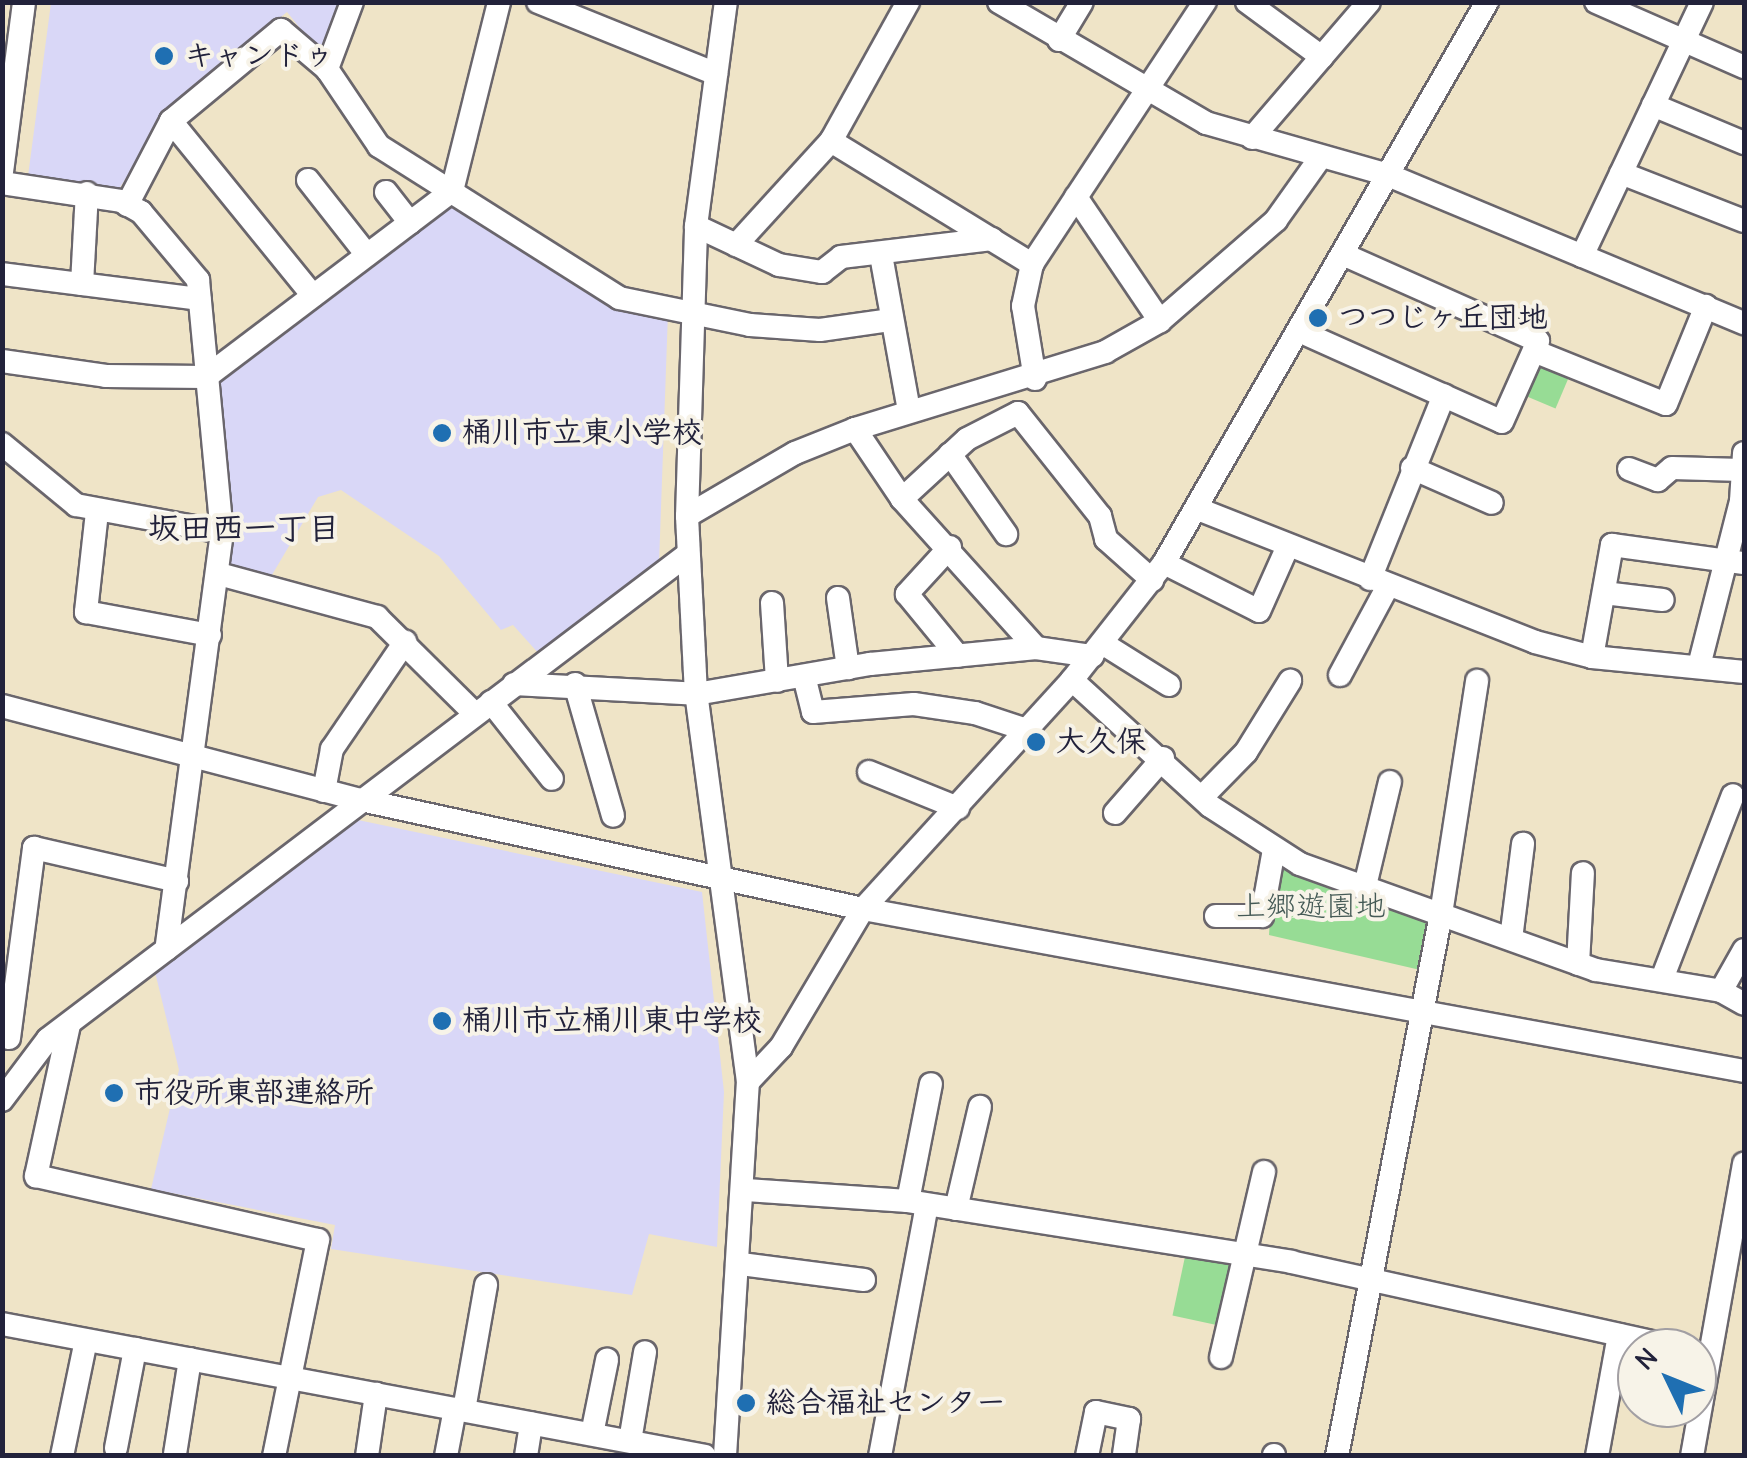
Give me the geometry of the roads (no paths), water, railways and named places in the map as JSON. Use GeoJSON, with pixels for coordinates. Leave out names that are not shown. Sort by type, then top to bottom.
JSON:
{"type":"FeatureCollection","features":[{"type":"Feature","properties":{"kind":"street"},"geometry":{"type":"LineString","coordinates":[[2,172],[24,2]]}},
{"type":"Feature","properties":{"kind":"street"},"geometry":{"type":"LineString","coordinates":[[327,70],[352,2]]}},
{"type":"Feature","properties":{"kind":"street"},"geometry":{"type":"LineString","coordinates":[[2,362],[106,376],[206,377],[452,191],[500,2]]}},
{"type":"Feature","properties":{"kind":"street"},"geometry":{"type":"LineString","coordinates":[[538,2],[716,74]]}},
{"type":"Feature","properties":{"kind":"street"},"geometry":{"type":"LineString","coordinates":[[724,1456],[746,1190],[748,1082],[696,694],[686,516],[696,226],[726,2]]}},
{"type":"Feature","properties":{"kind":"street"},"geometry":{"type":"LineString","coordinates":[[736,245],[831,141],[908,2]]}},
{"type":"Feature","properties":{"kind":"street"},"geometry":{"type":"LineString","coordinates":[[999,2],[1206,123],[1388,176],[1744,323]]}},
{"type":"Feature","properties":{"kind":"street"},"geometry":{"type":"LineString","coordinates":[[1059,40],[1082,2]]}},
{"type":"Feature","properties":{"kind":"street"},"geometry":{"type":"LineString","coordinates":[[1035,379],[1023,306],[1032,264],[1205,2]]}},
{"type":"Feature","properties":{"kind":"street"},"geometry":{"type":"LineString","coordinates":[[1247,2],[1322,57]]}},
{"type":"Feature","properties":{"kind":"street"},"geometry":{"type":"LineString","coordinates":[[1252,138],[1370,2]]}},
{"type":"Feature","properties":{"kind":"street"},"geometry":{"type":"LineString","coordinates":[[1596,2],[1744,67]]}},
{"type":"Feature","properties":{"kind":"street"},"geometry":{"type":"LineString","coordinates":[[1582,256],[1702,2]]}},
{"type":"Feature","properties":{"kind":"street"},"geometry":{"type":"LineString","coordinates":[[748,1082],[781,1047],[863,909],[1072,680],[1158,571],[1198,509],[1388,176],[1475,8]]}},
{"type":"Feature","properties":{"kind":"street"},"geometry":{"type":"LineString","coordinates":[[127,205],[171,120],[280,30],[327,70],[379,146],[619,298],[820,330],[891,320]]}},
{"type":"Feature","properties":{"kind":"street"},"geometry":{"type":"LineString","coordinates":[[1653,105],[1744,143]]}},
{"type":"Feature","properties":{"kind":"street"},"geometry":{"type":"LineString","coordinates":[[171,120],[313,296]]}},
{"type":"Feature","properties":{"kind":"street"},"geometry":{"type":"LineString","coordinates":[[831,141],[1032,264]]}},
{"type":"Feature","properties":{"kind":"street"},"geometry":{"type":"LineString","coordinates":[[686,516],[794,453],[909,410],[1035,379],[1105,352],[1160,321],[1276,220],[1320,158]]}},
{"type":"Feature","properties":{"kind":"street"},"geometry":{"type":"LineString","coordinates":[[1621,173],[1744,221]]}},
{"type":"Feature","properties":{"kind":"street"},"geometry":{"type":"LineString","coordinates":[[308,180],[367,256]]}},
{"type":"Feature","properties":{"kind":"street"},"geometry":{"type":"LineString","coordinates":[[2,183],[87,193],[127,205],[141,212],[198,280],[222,532],[166,949]]}},
{"type":"Feature","properties":{"kind":"street"},"geometry":{"type":"LineString","coordinates":[[386,192],[410,222]]}},
{"type":"Feature","properties":{"kind":"street"},"geometry":{"type":"LineString","coordinates":[[82,284],[87,193]]}},
{"type":"Feature","properties":{"kind":"street"},"geometry":{"type":"LineString","coordinates":[[1076,197],[1160,321]]}},
{"type":"Feature","properties":{"kind":"street"},"geometry":{"type":"LineString","coordinates":[[696,226],[779,265],[822,272],[841,258],[881,256],[992,239]]}},
{"type":"Feature","properties":{"kind":"street"},"geometry":{"type":"LineString","coordinates":[[1300,331],[1502,422],[1538,341],[1343,254]]}},
{"type":"Feature","properties":{"kind":"street"},"geometry":{"type":"LineString","coordinates":[[881,256],[909,410]]}},
{"type":"Feature","properties":{"kind":"street"},"geometry":{"type":"LineString","coordinates":[[2,274],[200,300]]}},
{"type":"Feature","properties":{"kind":"street"},"geometry":{"type":"LineString","coordinates":[[1534,351],[1666,404],[1706,306]]}},
{"type":"Feature","properties":{"kind":"street"},"geometry":{"type":"LineString","coordinates":[[1340,675],[1379,582],[1412,468],[1444,395]]}},
{"type":"Feature","properties":{"kind":"street"},"geometry":{"type":"LineString","coordinates":[[948,400],[959,446],[1006,534]]}},
{"type":"Feature","properties":{"kind":"street"},"geometry":{"type":"LineString","coordinates":[[902,499],[959,446],[1018,413],[1100,516],[1106,539],[1158,571],[1260,612],[1288,546]]}},
{"type":"Feature","properties":{"kind":"street"},"geometry":{"type":"LineString","coordinates":[[855,429],[902,499],[1036,648]]}},
{"type":"Feature","properties":{"kind":"street"},"geometry":{"type":"LineString","coordinates":[[2,444],[76,505],[97,512],[222,532]]}},
{"type":"Feature","properties":{"kind":"street"},"geometry":{"type":"LineString","coordinates":[[1629,469],[1658,480],[1672,468],[1743,461],[1736,561],[1700,666]]}},
{"type":"Feature","properties":{"kind":"street"},"geometry":{"type":"LineString","coordinates":[[1412,468],[1492,503]]}},
{"type":"Feature","properties":{"kind":"street"},"geometry":{"type":"LineString","coordinates":[[1198,509],[1379,582],[1592,657],[1744,672]]}},
{"type":"Feature","properties":{"kind":"street"},"geometry":{"type":"LineString","coordinates":[[97,512],[86,612],[210,634]]}},
{"type":"Feature","properties":{"kind":"street"},"geometry":{"type":"LineString","coordinates":[[1592,657],[1612,545],[1736,561]]}},
{"type":"Feature","properties":{"kind":"street"},"geometry":{"type":"LineString","coordinates":[[950,548],[907,594],[958,656]]}},
{"type":"Feature","properties":{"kind":"street"},"geometry":{"type":"LineString","coordinates":[[2,1100],[48,1038],[688,554]]}},
{"type":"Feature","properties":{"kind":"street"},"geometry":{"type":"LineString","coordinates":[[219,574],[377,617],[483,708],[552,779]]}},
{"type":"Feature","properties":{"kind":"street"},"geometry":{"type":"LineString","coordinates":[[1604,593],[1663,600]]}},
{"type":"Feature","properties":{"kind":"street"},"geometry":{"type":"LineString","coordinates":[[838,598],[848,668]]}},
{"type":"Feature","properties":{"kind":"street"},"geometry":{"type":"LineString","coordinates":[[772,604],[777,682]]}},
{"type":"Feature","properties":{"kind":"street"},"geometry":{"type":"LineString","coordinates":[[324,791],[332,750],[405,642]]}},
{"type":"Feature","properties":{"kind":"street"},"geometry":{"type":"LineString","coordinates":[[514,684],[575,684],[696,694],[848,668],[1036,648],[1097,649],[1169,684]]}},
{"type":"Feature","properties":{"kind":"street"},"geometry":{"type":"LineString","coordinates":[[804,676],[813,712],[914,704],[975,712],[1027,730]]}},
{"type":"Feature","properties":{"kind":"street"},"geometry":{"type":"LineString","coordinates":[[1072,680],[1202,797],[1274,849],[1364,890],[1578,964],[1720,992],[1744,1004]]}},
{"type":"Feature","properties":{"kind":"street"},"geometry":{"type":"LineString","coordinates":[[1202,797],[1246,752],[1290,680]]}},
{"type":"Feature","properties":{"kind":"street"},"geometry":{"type":"LineString","coordinates":[[1338,1456],[1441,914],[1477,681]]}},
{"type":"Feature","properties":{"kind":"street"},"geometry":{"type":"LineString","coordinates":[[575,684],[614,816]]}},
{"type":"Feature","properties":{"kind":"street"},"geometry":{"type":"LineString","coordinates":[[2,706],[361,800],[863,909],[1422,1008],[1744,1071]]}},
{"type":"Feature","properties":{"kind":"street"},"geometry":{"type":"LineString","coordinates":[[1115,813],[1163,758]]}},
{"type":"Feature","properties":{"kind":"street"},"geometry":{"type":"LineString","coordinates":[[869,772],[958,808]]}},
{"type":"Feature","properties":{"kind":"street"},"geometry":{"type":"LineString","coordinates":[[1364,890],[1390,782]]}},
{"type":"Feature","properties":{"kind":"street"},"geometry":{"type":"LineString","coordinates":[[1662,979],[1733,794]]}},
{"type":"Feature","properties":{"kind":"street"},"geometry":{"type":"LineString","coordinates":[[1511,939],[1523,844]]}},
{"type":"Feature","properties":{"kind":"street"},"geometry":{"type":"LineString","coordinates":[[48,1038],[6,1038],[34,848],[177,881]]}},
{"type":"Feature","properties":{"kind":"street"},"geometry":{"type":"LineString","coordinates":[[1216,916],[1262,916],[1274,849]]}},
{"type":"Feature","properties":{"kind":"street"},"geometry":{"type":"LineString","coordinates":[[1578,964],[1584,873]]}},
{"type":"Feature","properties":{"kind":"street"},"geometry":{"type":"LineString","coordinates":[[1720,992],[1744,950]]}},
{"type":"Feature","properties":{"kind":"street"},"geometry":{"type":"LineString","coordinates":[[68,1025],[36,1176],[318,1240],[274,1456]]}},
{"type":"Feature","properties":{"kind":"street"},"geometry":{"type":"LineString","coordinates":[[880,1456],[918,1203],[931,1084]]}},
{"type":"Feature","properties":{"kind":"street"},"geometry":{"type":"LineString","coordinates":[[956,1210],[980,1107]]}},
{"type":"Feature","properties":{"kind":"street"},"geometry":{"type":"LineString","coordinates":[[1711,1328],[1740,1218],[1744,1164]]}},
{"type":"Feature","properties":{"kind":"street"},"geometry":{"type":"LineString","coordinates":[[1221,1357],[1264,1172]]}},
{"type":"Feature","properties":{"kind":"street"},"geometry":{"type":"LineString","coordinates":[[746,1190],[918,1203],[1246,1255],[1617,1335]]}},
{"type":"Feature","properties":{"kind":"street"},"geometry":{"type":"LineString","coordinates":[[741,1264],[864,1280]]}},
{"type":"Feature","properties":{"kind":"street"},"geometry":{"type":"LineString","coordinates":[[446,1456],[486,1285]]}},
{"type":"Feature","properties":{"kind":"street"},"geometry":{"type":"LineString","coordinates":[[2,1324],[531,1422],[610,1442],[705,1456]]}},
{"type":"Feature","properties":{"kind":"street"},"geometry":{"type":"LineString","coordinates":[[62,1456],[86,1340]]}},
{"type":"Feature","properties":{"kind":"street"},"geometry":{"type":"LineString","coordinates":[[1597,1456],[1617,1346]]}},
{"type":"Feature","properties":{"kind":"street"},"geometry":{"type":"LineString","coordinates":[[116,1448],[135,1349]]}},
{"type":"Feature","properties":{"kind":"street"},"geometry":{"type":"LineString","coordinates":[[610,1442],[645,1352]]}},
{"type":"Feature","properties":{"kind":"street"},"geometry":{"type":"LineString","coordinates":[[176,1454],[190,1360]]}},
{"type":"Feature","properties":{"kind":"street"},"geometry":{"type":"LineString","coordinates":[[606,1360],[610,1442]]}},
{"type":"Feature","properties":{"kind":"street"},"geometry":{"type":"LineString","coordinates":[[367,1456],[376,1394]]}},
{"type":"Feature","properties":{"kind":"street"},"geometry":{"type":"LineString","coordinates":[[1087,1456],[1096,1412],[1130,1419],[1124,1456]]}},
{"type":"Feature","properties":{"kind":"street"},"geometry":{"type":"LineString","coordinates":[[526,1456],[531,1422]]}},
{"type":"Feature","properties":{"kind":"street"},"geometry":{"type":"LineString","coordinates":[[1692,1456],[1695,1428]]}},
{"type":"Feature","properties":{"kind":"place","name":"キャンドゥ"},"geometry":{"type":"Point","coordinates":[164,56]}},
{"type":"Feature","properties":{"kind":"place","name":"つつじヶ丘団地"},"geometry":{"type":"Point","coordinates":[1318,318]}},
{"type":"Feature","properties":{"kind":"place","name":"桶川市立東小学校"},"geometry":{"type":"Point","coordinates":[442,433]}},
{"type":"Feature","properties":{"kind":"place","name":"大久保"},"geometry":{"type":"Point","coordinates":[1036,742]}},
{"type":"Feature","properties":{"kind":"place","name":"桶川市立桶川東中学校"},"geometry":{"type":"Point","coordinates":[442,1021]}},
{"type":"Feature","properties":{"kind":"place","name":"市役所東部連絡所"},"geometry":{"type":"Point","coordinates":[114,1093]}},
{"type":"Feature","properties":{"kind":"place","name":"総合福祉センター"},"geometry":{"type":"Point","coordinates":[746,1403]}},
{"type":"Feature","properties":{"kind":"district","name":"坂田西一丁目"},"geometry":{"type":"Point","coordinates":[244,529]}},
{"type":"Feature","properties":{"kind":"park label","name":"上郷遊園地"},"geometry":{"type":"Point","coordinates":[1311,907]}}]}
